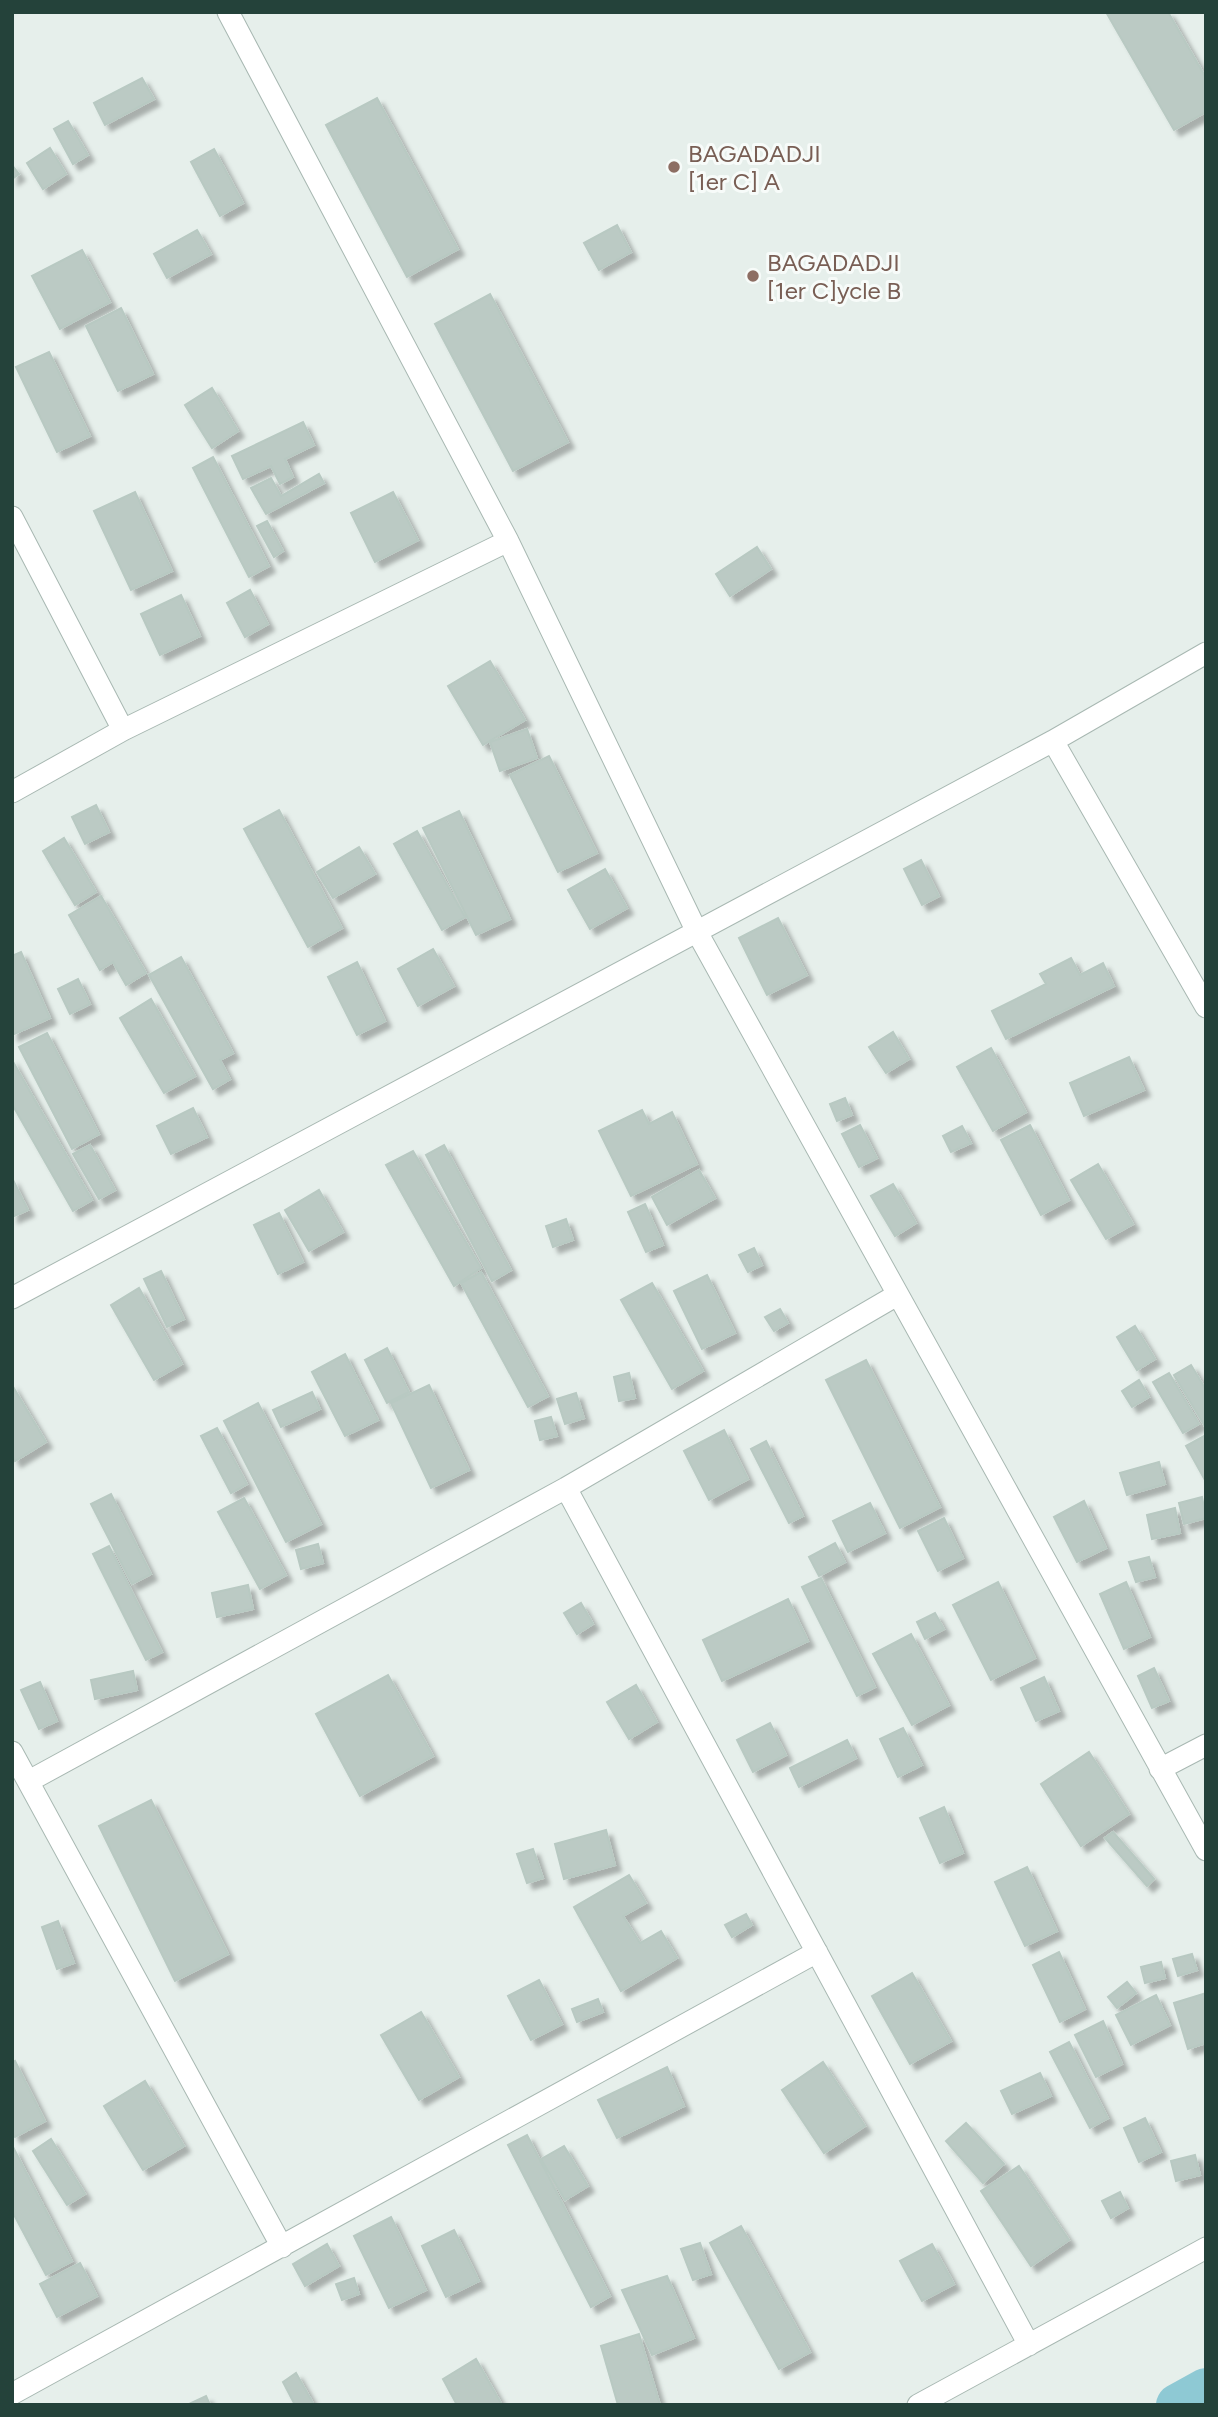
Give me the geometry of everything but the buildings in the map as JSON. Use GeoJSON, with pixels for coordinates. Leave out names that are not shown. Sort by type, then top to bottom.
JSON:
{"type":"FeatureCollection","features":[{"type":"Feature","properties":{"kind":"street"},"geometry":{"type":"LineString","coordinates":[[228,12],[508,541],[697,932],[1206,1850]]}},
{"type":"Feature","properties":{"kind":"street"},"geometry":{"type":"LineString","coordinates":[[12,517],[123,730]]}},
{"type":"Feature","properties":{"kind":"street"},"geometry":{"type":"LineString","coordinates":[[12,792],[123,730],[508,541]]}},
{"type":"Feature","properties":{"kind":"street"},"geometry":{"type":"LineString","coordinates":[[12,1298],[1053,741],[1206,653]]}},
{"type":"Feature","properties":{"kind":"street"},"geometry":{"type":"LineString","coordinates":[[1053,741],[1206,1007]]}},
{"type":"Feature","properties":{"kind":"street"},"geometry":{"type":"LineString","coordinates":[[29,1782],[566,1488],[897,1295]]}},
{"type":"Feature","properties":{"kind":"street"},"geometry":{"type":"LineString","coordinates":[[566,1488],[1029,2345]]}},
{"type":"Feature","properties":{"kind":"street"},"geometry":{"type":"LineString","coordinates":[[1160,1769],[1206,1745]]}},
{"type":"Feature","properties":{"kind":"street"},"geometry":{"type":"LineString","coordinates":[[12,1752],[282,2247]]}},
{"type":"Feature","properties":{"kind":"street"},"geometry":{"type":"LineString","coordinates":[[12,2395],[817,1952]]}},
{"type":"Feature","properties":{"kind":"street"},"geometry":{"type":"LineString","coordinates":[[918,2405],[1206,2248]]}},
{"type":"Feature","properties":{"kind":"waterway"},"geometry":{"type":"LineString","coordinates":[[1177,2405],[1206,2389]]}},
{"type":"Feature","properties":{"kind":"place","name":"BAGADADJI [1er C] A"},"geometry":{"type":"Point","coordinates":[674,167]}},
{"type":"Feature","properties":{"kind":"place","name":"BAGADADJI [1er C]ycle B"},"geometry":{"type":"Point","coordinates":[753,276]}}]}
